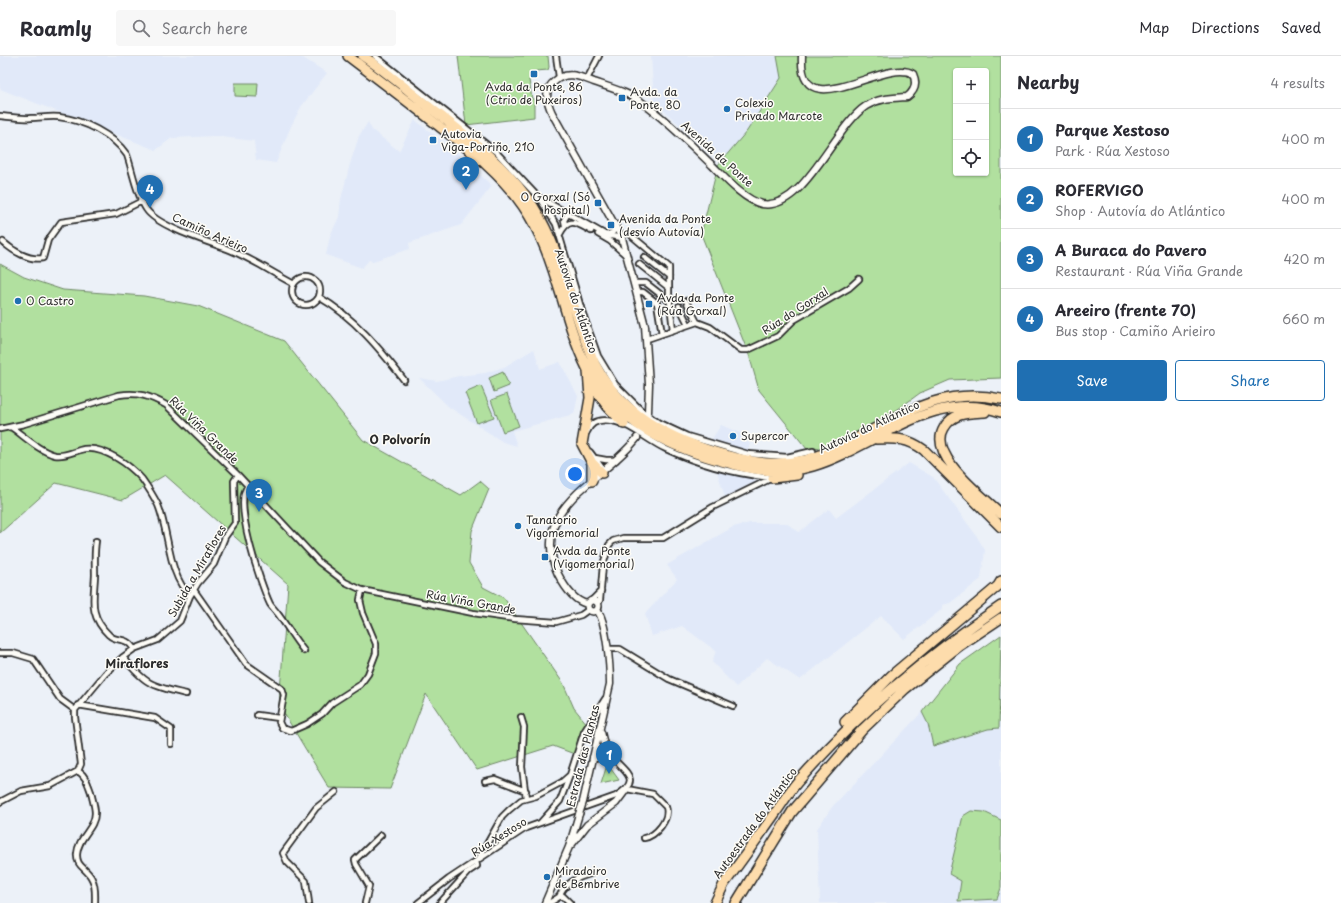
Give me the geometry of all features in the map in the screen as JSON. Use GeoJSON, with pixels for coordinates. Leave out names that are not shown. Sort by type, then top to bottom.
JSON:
{"type":"FeatureCollection","features":[{"type":"Feature","properties":{"kind":"highway","name":"Autovía do Atlántico"},"geometry":{"type":"LineString","coordinates":[[348,56],[485,163],[518,199],[532,220],[546,248],[575,338],[588,370],[619,409],[637,425],[654,436],[681,449],[730,464],[765,471],[802,468],[836,458],[904,423],[938,410],[969,406],[990,408],[1000,411]]}},
{"type":"Feature","properties":{"kind":"highway","name":"Autovía do Atlántico"},"geometry":{"type":"LineString","coordinates":[[363,56],[371,58],[470,139],[512,180],[540,218],[561,266],[589,350],[603,378],[632,411],[670,436],[708,450],[745,460],[764,463],[790,462],[804,460],[836,448],[905,413],[949,397],[979,395],[1001,399]]}},
{"type":"Feature","properties":{"kind":"highway"},"geometry":{"type":"LineString","coordinates":[[470,139],[507,164]]}},
{"type":"Feature","properties":{"kind":"highway"},"geometry":{"type":"LineString","coordinates":[[588,370],[590,382],[589,408],[582,437],[583,448],[603,472]]}},
{"type":"Feature","properties":{"kind":"highway"},"geometry":{"type":"LineString","coordinates":[[590,382],[608,407],[624,424]]}},
{"type":"Feature","properties":{"kind":"highway"},"geometry":{"type":"LineString","coordinates":[[813,451],[910,403],[925,398],[949,397]]}},
{"type":"Feature","properties":{"kind":"highway"},"geometry":{"type":"LineString","coordinates":[[1000,411],[967,413],[954,417],[943,429],[941,442],[944,456],[949,462],[1001,514]]}},
{"type":"Feature","properties":{"kind":"highway"},"geometry":{"type":"LineString","coordinates":[[872,439],[899,438],[916,444],[924,450],[1001,527]]}},
{"type":"Feature","properties":{"kind":"highway"},"geometry":{"type":"LineString","coordinates":[[772,478],[799,475],[814,471],[828,465],[836,458]]}},
{"type":"Feature","properties":{"kind":"highway"},"geometry":{"type":"LineString","coordinates":[[592,481],[593,460]]}},
{"type":"Feature","properties":{"kind":"highway"},"geometry":{"type":"LineString","coordinates":[[800,779],[825,743],[858,709],[898,670],[998,586],[1001,581]]}},
{"type":"Feature","properties":{"kind":"highway","name":"Autoestrada do Atlántico"},"geometry":{"type":"LineString","coordinates":[[715,903],[724,884],[800,779],[859,717],[904,677],[963,632],[1001,606]]}},
{"type":"Feature","properties":{"kind":"highway","name":"Autoestrada do Atlántico"},"geometry":{"type":"LineString","coordinates":[[736,903],[792,812],[862,730],[905,689],[959,646],[1001,618]]}},
{"type":"Feature","properties":{"kind":"street"},"geometry":{"type":"LineString","coordinates":[[556,56],[559,77],[551,83],[547,91],[547,102],[552,114],[622,238],[635,283],[647,340],[649,384],[648,412]]}},
{"type":"Feature","properties":{"kind":"street"},"geometry":{"type":"LineString","coordinates":[[587,79],[599,56]]}},
{"type":"Feature","properties":{"kind":"street","name":"Avenida da Ponte"},"geometry":{"type":"LineString","coordinates":[[559,77],[576,75],[625,93],[643,102],[737,189],[761,204],[771,204],[781,201],[797,191],[850,121],[865,107],[880,100],[907,97],[914,88],[915,83],[913,74],[903,69],[882,72],[841,87],[820,88],[809,83],[805,79],[802,56]]}},
{"type":"Feature","properties":{"kind":"street"},"geometry":{"type":"LineString","coordinates":[[371,58],[496,152],[539,198],[556,224],[560,234],[582,311],[598,356],[615,384],[642,411],[659,423],[682,434],[748,454],[787,457],[813,451]]}},
{"type":"Feature","properties":{"kind":"street","name":"Camiño Arieiro"},"geometry":{"type":"LineString","coordinates":[[0,116],[30,118],[59,117],[77,121],[97,130],[123,149],[127,155],[146,211],[155,218],[204,241],[231,250],[294,284]]}},
{"type":"Feature","properties":{"kind":"street"},"geometry":{"type":"LineString","coordinates":[[539,198],[567,215],[606,235],[622,238]]}},
{"type":"Feature","properties":{"kind":"street"},"geometry":{"type":"LineString","coordinates":[[3,242],[12,250],[37,259],[43,258],[48,240],[54,229],[61,222],[116,214],[142,201]]}},
{"type":"Feature","properties":{"kind":"street"},"geometry":{"type":"LineString","coordinates":[[565,225],[564,220],[567,215]]}},
{"type":"Feature","properties":{"kind":"street"},"geometry":{"type":"LineString","coordinates":[[560,234],[565,225],[570,222],[576,223],[610,241],[628,257]]}},
{"type":"Feature","properties":{"kind":"street"},"geometry":{"type":"LineString","coordinates":[[606,235],[613,232],[616,225]]}},
{"type":"Feature","properties":{"kind":"street"},"geometry":{"type":"LineString","coordinates":[[632,236],[669,267],[669,288],[673,330]]}},
{"type":"Feature","properties":{"kind":"street"},"geometry":{"type":"LineString","coordinates":[[610,241],[616,241],[622,238]]}},
{"type":"Feature","properties":{"kind":"street"},"geometry":{"type":"LineString","coordinates":[[644,257],[669,277]]}},
{"type":"Feature","properties":{"kind":"street"},"geometry":{"type":"LineString","coordinates":[[639,264],[669,288]]}},
{"type":"Feature","properties":{"kind":"street"},"geometry":{"type":"LineString","coordinates":[[306,278],[314,281],[319,288],[318,297],[312,304],[300,304],[292,293],[294,284],[301,279],[306,278]]}},
{"type":"Feature","properties":{"kind":"street","name":"Rúa do Gorxal"},"geometry":{"type":"LineString","coordinates":[[697,322],[710,327],[741,350],[748,350],[778,336],[794,320],[849,288],[859,279]]}},
{"type":"Feature","properties":{"kind":"street"},"geometry":{"type":"LineString","coordinates":[[635,283],[646,283],[670,301]]}},
{"type":"Feature","properties":{"kind":"street"},"geometry":{"type":"LineString","coordinates":[[637,292],[643,292],[658,303],[662,334]]}},
{"type":"Feature","properties":{"kind":"street"},"geometry":{"type":"LineString","coordinates":[[318,297],[334,306],[375,343],[404,380]]}},
{"type":"Feature","properties":{"kind":"street"},"geometry":{"type":"LineString","coordinates":[[647,340],[697,322],[686,301]]}},
{"type":"Feature","properties":{"kind":"street"},"geometry":{"type":"LineString","coordinates":[[679,306],[688,324]]}},
{"type":"Feature","properties":{"kind":"street","name":"Rúa Viña Grande"},"geometry":{"type":"LineString","coordinates":[[0,429],[119,396],[144,394],[166,405],[248,486],[319,562],[345,582],[362,590],[473,613],[542,622],[569,619],[581,615],[593,606]]}},
{"type":"Feature","properties":{"kind":"street"},"geometry":{"type":"LineString","coordinates":[[618,460],[593,460],[586,444],[587,434],[591,425],[599,420],[624,424],[666,450],[689,458],[758,477],[772,478]]}},
{"type":"Feature","properties":{"kind":"street"},"geometry":{"type":"LineString","coordinates":[[11,427],[44,450],[55,455],[62,455],[84,449],[98,448],[133,470],[142,480],[158,505],[176,575],[190,596]]}},
{"type":"Feature","properties":{"kind":"street"},"geometry":{"type":"LineString","coordinates":[[637,438],[618,460],[564,506],[557,519],[552,541],[553,557],[560,578],[573,595],[593,606],[601,590],[605,558],[609,545],[613,541],[623,538],[663,538],[713,507],[772,478]]}},
{"type":"Feature","properties":{"kind":"street","name":"Subida a Miraflores"},"geometry":{"type":"LineString","coordinates":[[75,710],[105,674],[123,657],[134,649],[158,640],[168,633],[180,621],[190,596],[214,564],[225,537],[235,523],[234,480],[238,476]]}},
{"type":"Feature","properties":{"kind":"street"},"geometry":{"type":"LineString","coordinates":[[758,477],[759,484]]}},
{"type":"Feature","properties":{"kind":"street"},"geometry":{"type":"LineString","coordinates":[[248,486],[243,495],[244,512],[260,581],[272,606],[288,631],[304,651]]}},
{"type":"Feature","properties":{"kind":"street"},"geometry":{"type":"LineString","coordinates":[[96,541],[94,556],[95,579],[92,603],[93,610],[108,635],[129,642],[134,649]]}},
{"type":"Feature","properties":{"kind":"street"},"geometry":{"type":"LineString","coordinates":[[194,590],[246,664],[282,689],[284,695],[279,718],[282,728],[287,731],[307,724],[322,714],[338,698],[360,685],[368,674],[376,653],[376,644],[363,613],[360,600],[362,590]]}},
{"type":"Feature","properties":{"kind":"street","name":"Estrada das Plantas"},"geometry":{"type":"LineString","coordinates":[[545,902],[569,847],[580,814],[608,695],[610,671],[602,616],[593,606]]}},
{"type":"Feature","properties":{"kind":"street"},"geometry":{"type":"LineString","coordinates":[[607,649],[620,649],[669,679],[733,706]]}},
{"type":"Feature","properties":{"kind":"street"},"geometry":{"type":"LineString","coordinates":[[0,653],[13,653],[33,660],[60,699],[75,710],[81,764],[78,771],[50,786],[21,791],[7,796],[0,802]]}},
{"type":"Feature","properties":{"kind":"street"},"geometry":{"type":"LineString","coordinates":[[123,657],[146,682],[156,687],[186,694]]}},
{"type":"Feature","properties":{"kind":"street"},"geometry":{"type":"LineString","coordinates":[[541,823],[560,801],[570,776],[584,732],[608,695]]}},
{"type":"Feature","properties":{"kind":"street"},"geometry":{"type":"LineString","coordinates":[[78,705],[155,718],[171,729],[171,744]]}},
{"type":"Feature","properties":{"kind":"street"},"geometry":{"type":"LineString","coordinates":[[257,714],[279,718]]}},
{"type":"Feature","properties":{"kind":"street"},"geometry":{"type":"LineString","coordinates":[[520,717],[524,727],[522,766],[526,798]]}},
{"type":"Feature","properties":{"kind":"street"},"geometry":{"type":"LineString","coordinates":[[600,728],[606,753],[603,757]]}},
{"type":"Feature","properties":{"kind":"street"},"geometry":{"type":"LineString","coordinates":[[569,847],[587,825],[616,804],[630,784],[629,776],[624,768],[612,758],[605,746],[597,742]]}},
{"type":"Feature","properties":{"kind":"street"},"geometry":{"type":"LineString","coordinates":[[593,757],[612,758]]}},
{"type":"Feature","properties":{"kind":"street"},"geometry":{"type":"LineString","coordinates":[[78,771],[82,774],[88,784],[95,812],[92,825],[81,839],[78,847],[79,866],[92,879],[95,903]]}},
{"type":"Feature","properties":{"kind":"street"},"geometry":{"type":"LineString","coordinates":[[440,903],[468,872],[477,866],[478,860],[502,818],[521,800],[536,796],[570,776]]}},
{"type":"Feature","properties":{"kind":"street"},"geometry":{"type":"LineString","coordinates":[[485,781],[495,779],[526,791]]}},
{"type":"Feature","properties":{"kind":"street"},"geometry":{"type":"LineString","coordinates":[[626,790],[652,794],[666,807],[667,815],[657,831],[651,836],[644,838]]}},
{"type":"Feature","properties":{"kind":"street","name":"Rúa Xestoso"},"geometry":{"type":"LineString","coordinates":[[418,903],[449,879],[520,832],[616,796],[626,790]]}},
{"type":"Feature","properties":{"kind":"street"},"geometry":{"type":"LineString","coordinates":[[308,903],[306,881],[287,862],[283,853],[316,808],[336,792]]}},
{"type":"Feature","properties":{"kind":"street"},"geometry":{"type":"LineString","coordinates":[[365,903],[368,886],[355,860],[381,835]]}},
{"type":"Feature","properties":{"kind":"street"},"geometry":{"type":"LineString","coordinates":[[545,902],[551,902],[559,897],[563,888],[570,882],[590,874]]}},
{"type":"Feature","properties":{"kind":"street"},"geometry":{"type":"LineString","coordinates":[[559,897],[567,898],[570,903]]}},
{"type":"Feature","properties":{"kind":"shaded area"},"geometry":{"type":"Polygon","coordinates":[[[0,56],[300,56],[327,73],[301,107],[291,126],[276,163],[256,160],[254,141],[213,136],[172,138],[156,150],[0,89],[0,56]]]}},
{"type":"Feature","properties":{"kind":"shaded area","name":"Colexio Privado Marcote"},"geometry":{"type":"Polygon","coordinates":[[[651,56],[798,56],[727,167],[654,102],[651,56]]]}},
{"type":"Feature","properties":{"kind":"shaded area"},"geometry":{"type":"Polygon","coordinates":[[[415,120],[457,153],[492,186],[461,225],[409,243],[410,249],[373,261],[369,260],[362,268],[326,255],[330,236],[339,217],[341,199],[350,164],[359,136],[368,122],[372,130],[399,151],[415,120]]]}},
{"type":"Feature","properties":{"kind":"shaded area"},"geometry":{"type":"Polygon","coordinates":[[[534,349],[540,369],[560,362],[578,396],[574,414],[512,431],[517,446],[503,442],[449,407],[419,378],[437,381],[459,376],[485,373],[504,367],[534,349]]]}},
{"type":"Feature","properties":{"kind":"shaded area"},"geometry":{"type":"Polygon","coordinates":[[[721,425],[742,434],[742,439],[750,444],[747,452],[710,442],[721,425]]]}},
{"type":"Feature","properties":{"kind":"shaded area"},"geometry":{"type":"Polygon","coordinates":[[[909,463],[933,477],[976,535],[985,550],[981,579],[950,603],[943,605],[941,610],[904,639],[881,616],[800,680],[767,658],[736,687],[712,662],[716,651],[682,626],[652,636],[645,614],[677,579],[667,565],[733,527],[750,523],[786,523],[799,532],[829,509],[836,518],[909,463]]]}},
{"type":"Feature","properties":{"kind":"shaded area"},"geometry":{"type":"Polygon","coordinates":[[[718,469],[754,478],[755,483],[725,497],[717,471],[718,469]]]}},
{"type":"Feature","properties":{"kind":"shaded area"},"geometry":{"type":"Polygon","coordinates":[[[1001,669],[1001,903],[820,903],[817,829],[832,807],[922,712],[928,724],[999,728],[1001,669]]]}},
{"type":"Feature","properties":{"kind":"green space"},"geometry":{"type":"Polygon","coordinates":[[[458,56],[548,56],[548,70],[536,71],[529,80],[532,99],[534,99],[534,117],[466,125],[458,56]]]}},
{"type":"Feature","properties":{"kind":"green space"},"geometry":{"type":"Polygon","coordinates":[[[777,56],[1001,56],[1001,378],[950,380],[920,393],[879,423],[826,448],[807,449],[759,390],[749,355],[701,234],[718,165],[747,131],[781,78],[777,56]]]}},
{"type":"Feature","properties":{"kind":"green space"},"geometry":{"type":"Polygon","coordinates":[[[235,83],[258,83],[257,97],[235,96],[235,83]]]}},
{"type":"Feature","properties":{"kind":"green space"},"geometry":{"type":"Polygon","coordinates":[[[0,264],[24,277],[63,290],[144,296],[198,306],[284,341],[363,440],[461,495],[480,481],[489,489],[472,531],[469,563],[483,587],[504,598],[563,683],[574,708],[587,724],[578,738],[577,755],[553,746],[477,770],[426,694],[390,789],[329,788],[279,705],[288,584],[165,475],[123,500],[56,483],[0,533],[0,264]]]}},
{"type":"Feature","properties":{"kind":"green space"},"geometry":{"type":"Polygon","coordinates":[[[503,372],[509,386],[494,392],[489,378],[503,372]]]}},
{"type":"Feature","properties":{"kind":"green space"},"geometry":{"type":"Polygon","coordinates":[[[481,386],[494,417],[477,423],[465,393],[481,386]]]}},
{"type":"Feature","properties":{"kind":"green space"},"geometry":{"type":"Polygon","coordinates":[[[507,394],[519,426],[503,432],[491,400],[507,394]]]}},
{"type":"Feature","properties":{"kind":"green space"},"geometry":{"type":"Polygon","coordinates":[[[1001,635],[999,728],[988,729],[933,746],[928,724],[922,712],[960,664],[1001,635]]]}},
{"type":"Feature","properties":{"kind":"green space"},"geometry":{"type":"Polygon","coordinates":[[[606,768],[611,769],[619,780],[601,784],[606,768]]]}},
{"type":"Feature","properties":{"kind":"green space"},"geometry":{"type":"Polygon","coordinates":[[[971,811],[984,812],[1001,820],[1001,888],[997,899],[958,901],[961,881],[949,874],[963,816],[971,811]]]}},
{"type":"Feature","properties":{"kind":"place","name":"Avda da Ponte, 86 (Ctrio de Puxeiros)"},"geometry":{"type":"Point","coordinates":[534,74]}},
{"type":"Feature","properties":{"kind":"place","name":"Avda. da Ponte, 80"},"geometry":{"type":"Point","coordinates":[622,98]}},
{"type":"Feature","properties":{"kind":"place","name":"Colexio Privado Marcote"},"geometry":{"type":"Point","coordinates":[727,109]}},
{"type":"Feature","properties":{"kind":"place","name":"Autovia Viga-Porriño, 210"},"geometry":{"type":"Point","coordinates":[433,140]}},
{"type":"Feature","properties":{"kind":"place","name":"ROFERVIGO"},"geometry":{"type":"Point","coordinates":[466,190]}},
{"type":"Feature","properties":{"kind":"place","name":"O Gorxal (Só hospital)"},"geometry":{"type":"Point","coordinates":[598,203]}},
{"type":"Feature","properties":{"kind":"place","name":"Areeiro (frente 70)"},"geometry":{"type":"Point","coordinates":[150,208]}},
{"type":"Feature","properties":{"kind":"place","name":"Avenida da Ponte (desvío Autovía)"},"geometry":{"type":"Point","coordinates":[611,225]}},
{"type":"Feature","properties":{"kind":"place","name":"O Castro"},"geometry":{"type":"Point","coordinates":[18,301]}},
{"type":"Feature","properties":{"kind":"place","name":"Avda da Ponte (Rúa Gorxal)"},"geometry":{"type":"Point","coordinates":[649,304]}},
{"type":"Feature","properties":{"kind":"place","name":"Supercor"},"geometry":{"type":"Point","coordinates":[733,436]}},
{"type":"Feature","properties":{"kind":"place","name":"A Buraca do Pavero"},"geometry":{"type":"Point","coordinates":[259,512]}},
{"type":"Feature","properties":{"kind":"place","name":"Tanatorio Vigomemorial"},"geometry":{"type":"Point","coordinates":[518,526]}},
{"type":"Feature","properties":{"kind":"place","name":"Avda da Ponte (Vigomemorial)"},"geometry":{"type":"Point","coordinates":[545,557]}},
{"type":"Feature","properties":{"kind":"place","name":"Parque Xestoso"},"geometry":{"type":"Point","coordinates":[609,774]}},
{"type":"Feature","properties":{"kind":"place","name":"Miradoiro de Bembrive"},"geometry":{"type":"Point","coordinates":[547,877]}},
{"type":"Feature","properties":{"kind":"district","name":"O Polvorín"},"geometry":{"type":"Point","coordinates":[400,440]}},
{"type":"Feature","properties":{"kind":"district","name":"Miraflores"},"geometry":{"type":"Point","coordinates":[137,664]}}]}
